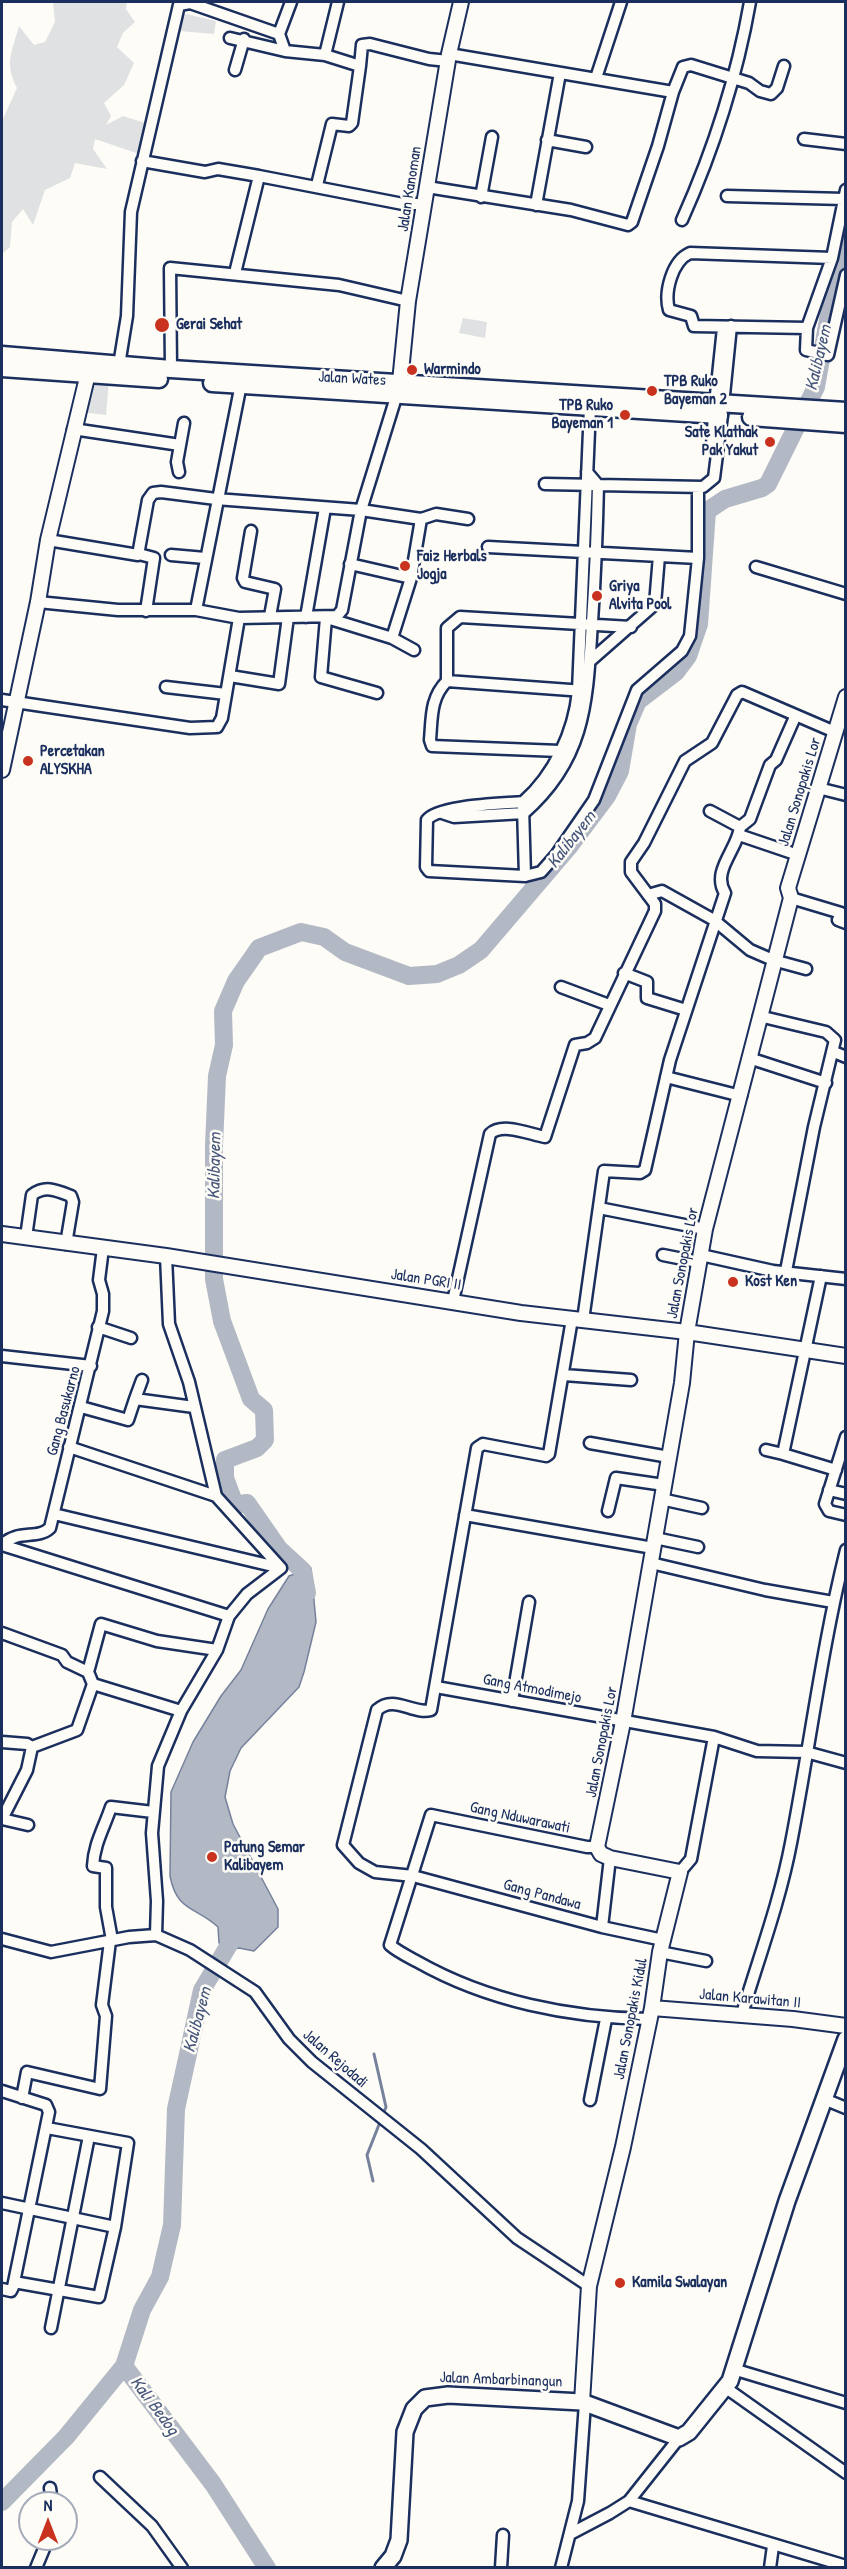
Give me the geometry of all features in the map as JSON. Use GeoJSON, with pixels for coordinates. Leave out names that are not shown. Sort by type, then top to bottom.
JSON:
{"type":"FeatureCollection","features":[{"type":"Feature","properties":{"kind":"main road","name":"Jalan Wates"},"geometry":{"type":"LineString","coordinates":[[2,356],[89,369],[241,384],[399,388],[590,407],[719,410]]}},
{"type":"Feature","properties":{"kind":"main road","name":"Jalan Wates"},"geometry":{"type":"LineString","coordinates":[[2,368],[89,369],[119,365],[399,388],[719,410],[834,415],[846,424]]}},
{"type":"Feature","properties":{"kind":"main road"},"geometry":{"type":"LineString","coordinates":[[679,2438],[689,2432],[726,2388],[734,2369],[784,2211],[846,2039]]}},
{"type":"Feature","properties":{"kind":"main road","name":"Jalan Ambarbinangun"},"geometry":{"type":"LineString","coordinates":[[383,2568],[393,2556],[399,2540],[405,2432],[420,2402],[431,2396],[584,2403],[679,2438]]}},
{"type":"Feature","properties":{"kind":"street"},"geometry":{"type":"LineString","coordinates":[[285,51],[279,34],[291,2]]}},
{"type":"Feature","properties":{"kind":"street"},"geometry":{"type":"LineString","coordinates":[[325,55],[338,2]]}},
{"type":"Feature","properties":{"kind":"street","name":"Jalan Kanoman"},"geometry":{"type":"LineString","coordinates":[[399,388],[408,301],[448,58],[461,2]]}},
{"type":"Feature","properties":{"kind":"street"},"geometry":{"type":"LineString","coordinates":[[596,78],[621,2]]}},
{"type":"Feature","properties":{"kind":"street"},"geometry":{"type":"LineString","coordinates":[[682,220],[701,177],[733,78],[742,49],[750,2]]}},
{"type":"Feature","properties":{"kind":"street"},"geometry":{"type":"LineString","coordinates":[[119,365],[127,316],[131,212],[179,5],[190,3],[279,34]]}},
{"type":"Feature","properties":{"kind":"street"},"geometry":{"type":"LineString","coordinates":[[230,38],[244,39],[285,51],[325,55],[360,66]]}},
{"type":"Feature","properties":{"kind":"street"},"geometry":{"type":"LineString","coordinates":[[235,70],[244,39]]}},
{"type":"Feature","properties":{"kind":"street"},"geometry":{"type":"LineString","coordinates":[[317,185],[332,124],[349,126],[352,123],[362,45],[370,44],[429,59],[448,58],[560,73],[673,92]]}},
{"type":"Feature","properties":{"kind":"street"},"geometry":{"type":"LineString","coordinates":[[427,187],[571,210],[626,225],[630,224],[658,146],[673,92],[686,66],[697,66],[771,94],[777,88],[784,66]]}},
{"type":"Feature","properties":{"kind":"street"},"geometry":{"type":"LineString","coordinates":[[536,205],[560,73]]}},
{"type":"Feature","properties":{"kind":"street"},"geometry":{"type":"LineString","coordinates":[[481,197],[492,137]]}},
{"type":"Feature","properties":{"kind":"street"},"geometry":{"type":"LineString","coordinates":[[804,139],[846,144]]}},
{"type":"Feature","properties":{"kind":"street"},"geometry":{"type":"LineString","coordinates":[[547,140],[586,147]]}},
{"type":"Feature","properties":{"kind":"street"},"geometry":{"type":"LineString","coordinates":[[142,161],[205,172],[218,169],[317,185],[403,204],[424,204]]}},
{"type":"Feature","properties":{"kind":"street"},"geometry":{"type":"LineString","coordinates":[[235,273],[259,176]]}},
{"type":"Feature","properties":{"kind":"street"},"geometry":{"type":"LineString","coordinates":[[727,196],[845,194],[832,258],[807,328],[806,349],[828,355],[846,274]]}},
{"type":"Feature","properties":{"kind":"street"},"geometry":{"type":"LineString","coordinates":[[807,328],[694,326],[691,316],[669,310],[668,292],[675,268],[684,255],[709,252],[832,258]]}},
{"type":"Feature","properties":{"kind":"street"},"geometry":{"type":"LineString","coordinates":[[171,369],[170,268],[339,285],[408,301]]}},
{"type":"Feature","properties":{"kind":"street"},"geometry":{"type":"LineString","coordinates":[[545,484],[698,488],[712,482],[715,453],[719,448],[719,410],[727,327]]}},
{"type":"Feature","properties":{"kind":"street"},"geometry":{"type":"LineString","coordinates":[[2,770],[38,602],[48,540],[89,369]]}},
{"type":"Feature","properties":{"kind":"street"},"geometry":{"type":"LineString","coordinates":[[196,610],[216,499],[241,384]]}},
{"type":"Feature","properties":{"kind":"street"},"geometry":{"type":"LineString","coordinates":[[38,602],[146,611],[196,610],[239,618],[337,616],[342,610],[361,510],[399,388]]}},
{"type":"Feature","properties":{"kind":"street"},"geometry":{"type":"LineString","coordinates":[[525,876],[523,808],[565,753],[590,661],[586,625],[597,553],[593,485],[587,472],[590,407]]}},
{"type":"Feature","properties":{"kind":"street"},"geometry":{"type":"LineString","coordinates":[[179,472],[180,465],[177,462],[184,423]]}},
{"type":"Feature","properties":{"kind":"street"},"geometry":{"type":"LineString","coordinates":[[73,429],[180,445]]}},
{"type":"Feature","properties":{"kind":"street"},"geometry":{"type":"LineString","coordinates":[[583,691],[586,625],[585,552],[593,485]]}},
{"type":"Feature","properties":{"kind":"street"},"geometry":{"type":"LineString","coordinates":[[523,808],[453,808],[429,816],[426,867],[429,871],[525,876],[541,872],[594,800],[637,690],[682,651],[690,636],[698,558],[698,488]]}},
{"type":"Feature","properties":{"kind":"street"},"geometry":{"type":"LineString","coordinates":[[139,554],[148,500],[153,493],[361,510],[421,519],[436,514],[468,519]]}},
{"type":"Feature","properties":{"kind":"street"},"geometry":{"type":"LineString","coordinates":[[306,617],[325,508]]}},
{"type":"Feature","properties":{"kind":"street"},"geometry":{"type":"LineString","coordinates":[[392,638],[411,578],[421,519]]}},
{"type":"Feature","properties":{"kind":"street"},"geometry":{"type":"LineString","coordinates":[[251,531],[243,578],[245,582],[275,589],[270,616]]}},
{"type":"Feature","properties":{"kind":"street"},"geometry":{"type":"LineString","coordinates":[[48,540],[154,558],[146,611]]}},
{"type":"Feature","properties":{"kind":"street"},"geometry":{"type":"LineString","coordinates":[[488,547],[698,558]]}},
{"type":"Feature","properties":{"kind":"street"},"geometry":{"type":"LineString","coordinates":[[171,555],[205,558]]}},
{"type":"Feature","properties":{"kind":"street"},"geometry":{"type":"LineString","coordinates":[[590,661],[656,604],[659,556]]}},
{"type":"Feature","properties":{"kind":"street"},"geometry":{"type":"LineString","coordinates":[[350,564],[411,578]]}},
{"type":"Feature","properties":{"kind":"street"},"geometry":{"type":"LineString","coordinates":[[756,567],[846,594]]}},
{"type":"Feature","properties":{"kind":"street"},"geometry":{"type":"LineString","coordinates":[[230,676],[279,684],[288,617]]}},
{"type":"Feature","properties":{"kind":"street"},"geometry":{"type":"LineString","coordinates":[[2,700],[190,728],[213,728],[221,723],[239,618]]}},
{"type":"Feature","properties":{"kind":"street"},"geometry":{"type":"LineString","coordinates":[[326,618],[392,638],[414,650]]}},
{"type":"Feature","properties":{"kind":"street"},"geometry":{"type":"LineString","coordinates":[[326,618],[321,678],[377,693]]}},
{"type":"Feature","properties":{"kind":"street"},"geometry":{"type":"LineString","coordinates":[[565,753],[432,746],[430,740],[434,700],[437,691],[447,681],[447,628],[455,619],[631,627]]}},
{"type":"Feature","properties":{"kind":"street"},"geometry":{"type":"LineString","coordinates":[[447,681],[583,691]]}},
{"type":"Feature","properties":{"kind":"street"},"geometry":{"type":"LineString","coordinates":[[166,687],[226,694]]}},
{"type":"Feature","properties":{"kind":"street"},"geometry":{"type":"LineString","coordinates":[[453,1301],[490,1134],[498,1129],[506,1129],[545,1137],[575,1045],[593,1040],[656,911],[656,906],[632,872],[631,862],[644,843],[685,761],[710,746],[736,695],[746,693],[795,717],[835,732]]}},
{"type":"Feature","properties":{"kind":"street","name":"Jalan Sonopakis Lor"},"geometry":{"type":"LineString","coordinates":[[597,1847],[623,1722],[651,1563],[682,1383],[687,1332],[705,1229],[741,1096],[773,960],[791,898],[788,888],[845,698]]}},
{"type":"Feature","properties":{"kind":"street"},"geometry":{"type":"LineString","coordinates":[[436,1687],[478,1445],[546,1456],[549,1454],[599,1208],[604,1171],[640,1173],[645,1170],[666,1077],[714,920],[725,893],[720,886],[721,873],[740,831],[750,819],[771,762],[776,760],[795,717]]}},
{"type":"Feature","properties":{"kind":"street"},"geometry":{"type":"LineString","coordinates":[[818,788],[846,795]]}},
{"type":"Feature","properties":{"kind":"street"},"geometry":{"type":"LineString","coordinates":[[710,811],[740,831],[798,855]]}},
{"type":"Feature","properties":{"kind":"street"},"geometry":{"type":"LineString","coordinates":[[648,895],[662,891],[714,920],[750,950],[773,960],[806,969]]}},
{"type":"Feature","properties":{"kind":"street"},"geometry":{"type":"LineString","coordinates":[[791,898],[841,912],[838,920],[846,923]]}},
{"type":"Feature","properties":{"kind":"street"},"geometry":{"type":"LineString","coordinates":[[624,973],[647,982],[647,998],[686,1010]]}},
{"type":"Feature","properties":{"kind":"street"},"geometry":{"type":"LineString","coordinates":[[561,987],[609,1005]]}},
{"type":"Feature","properties":{"kind":"street"},"geometry":{"type":"LineString","coordinates":[[759,1016],[826,1032],[835,1040],[834,1052],[814,1127],[786,1271]]}},
{"type":"Feature","properties":{"kind":"street"},"geometry":{"type":"LineString","coordinates":[[834,1052],[846,1057]]}},
{"type":"Feature","properties":{"kind":"street"},"geometry":{"type":"LineString","coordinates":[[749,1058],[826,1083]]}},
{"type":"Feature","properties":{"kind":"street"},"geometry":{"type":"LineString","coordinates":[[666,1077],[741,1096]]}},
{"type":"Feature","properties":{"kind":"street"},"geometry":{"type":"LineString","coordinates":[[26,1237],[32,1195],[41,1190],[53,1189],[71,1196],[73,1202],[66,1244]]}},
{"type":"Feature","properties":{"kind":"street"},"geometry":{"type":"LineString","coordinates":[[599,1208],[705,1229]]}},
{"type":"Feature","properties":{"kind":"street","name":"Jalan PGRI II"},"geometry":{"type":"LineString","coordinates":[[2,1234],[201,1261],[318,1281],[577,1319],[687,1332],[846,1356]]}},
{"type":"Feature","properties":{"kind":"street","name":"Gang Basukarno"},"geometry":{"type":"LineString","coordinates":[[2,1545],[14,1536],[48,1532],[81,1407],[103,1311],[103,1294],[99,1280],[103,1248]]}},
{"type":"Feature","properties":{"kind":"street"},"geometry":{"type":"LineString","coordinates":[[663,1255],[700,1258],[773,1271],[846,1279]]}},
{"type":"Feature","properties":{"kind":"street"},"geometry":{"type":"LineString","coordinates":[[166,1256],[169,1324],[189,1382],[216,1496],[281,1568]]}},
{"type":"Feature","properties":{"kind":"street"},"geometry":{"type":"LineString","coordinates":[[783,1454],[821,1276]]}},
{"type":"Feature","properties":{"kind":"street"},"geometry":{"type":"LineString","coordinates":[[98,1327],[131,1338]]}},
{"type":"Feature","properties":{"kind":"street"},"geometry":{"type":"LineString","coordinates":[[2,1356],[91,1366]]}},
{"type":"Feature","properties":{"kind":"street"},"geometry":{"type":"LineString","coordinates":[[564,1375],[631,1380]]}},
{"type":"Feature","properties":{"kind":"street"},"geometry":{"type":"LineString","coordinates":[[81,1407],[128,1420],[142,1380]]}},
{"type":"Feature","properties":{"kind":"street"},"geometry":{"type":"LineString","coordinates":[[135,1399],[194,1407]]}},
{"type":"Feature","properties":{"kind":"street"},"geometry":{"type":"LineString","coordinates":[[846,1437],[825,1507],[846,1515]]}},
{"type":"Feature","properties":{"kind":"street"},"geometry":{"type":"LineString","coordinates":[[590,1443],[669,1457]]}},
{"type":"Feature","properties":{"kind":"street"},"geometry":{"type":"LineString","coordinates":[[69,1447],[216,1496]]}},
{"type":"Feature","properties":{"kind":"street"},"geometry":{"type":"LineString","coordinates":[[766,1450],[836,1470]]}},
{"type":"Feature","properties":{"kind":"street"},"geometry":{"type":"LineString","coordinates":[[608,1511],[616,1478],[662,1492],[702,1508]]}},
{"type":"Feature","properties":{"kind":"street"},"geometry":{"type":"LineString","coordinates":[[829,1490],[846,1494]]}},
{"type":"Feature","properties":{"kind":"street"},"geometry":{"type":"LineString","coordinates":[[54,1514],[281,1568]]}},
{"type":"Feature","properties":{"kind":"street"},"geometry":{"type":"LineString","coordinates":[[465,1515],[654,1543],[698,1547]]}},
{"type":"Feature","properties":{"kind":"street"},"geometry":{"type":"LineString","coordinates":[[2,1545],[229,1617]]}},
{"type":"Feature","properties":{"kind":"street"},"geometry":{"type":"LineString","coordinates":[[742,2014],[781,1888],[832,1602],[846,1550]]}},
{"type":"Feature","properties":{"kind":"street"},"geometry":{"type":"LineString","coordinates":[[651,1563],[765,1590],[832,1602]]}},
{"type":"Feature","properties":{"kind":"street"},"geometry":{"type":"LineString","coordinates":[[2,1939],[51,1952],[156,1935],[158,1909],[152,1855],[153,1812],[158,1766],[181,1711],[217,1650],[229,1617],[247,1594],[281,1568]]}},
{"type":"Feature","properties":{"kind":"street"},"geometry":{"type":"LineString","coordinates":[[512,1701],[529,1602]]}},
{"type":"Feature","properties":{"kind":"street"},"geometry":{"type":"LineString","coordinates":[[32,1747],[77,1730],[93,1684],[88,1672],[101,1624],[157,1641],[217,1650]]}},
{"type":"Feature","properties":{"kind":"street"},"geometry":{"type":"LineString","coordinates":[[2,1633],[62,1655],[67,1662],[88,1672]]}},
{"type":"Feature","properties":{"kind":"street"},"geometry":{"type":"LineString","coordinates":[[93,1684],[181,1711]]}},
{"type":"Feature","properties":{"kind":"street","name":"Gang Atmodimejo"},"geometry":{"type":"LineString","coordinates":[[436,1687],[623,1722]]}},
{"type":"Feature","properties":{"kind":"street","name":"Gang Pandawa"},"geometry":{"type":"LineString","coordinates":[[436,1687],[428,1711],[392,1703],[377,1710],[343,1845],[355,1859],[369,1869],[413,1876],[602,1927],[706,1961]]}},
{"type":"Feature","properties":{"kind":"street"},"geometry":{"type":"LineString","coordinates":[[623,1722],[714,1737],[768,1753],[806,1752],[846,1763]]}},
{"type":"Feature","properties":{"kind":"street","name":"Jalan Sonopakis Kidul"},"geometry":{"type":"LineString","coordinates":[[570,2534],[578,2501],[589,2286],[623,2147],[651,2013],[662,1946],[680,1872],[691,1859],[714,1737]]}},
{"type":"Feature","properties":{"kind":"street"},"geometry":{"type":"LineString","coordinates":[[2,1742],[27,1744],[32,1747]]}},
{"type":"Feature","properties":{"kind":"street"},"geometry":{"type":"LineString","coordinates":[[28,1825],[2,1819],[27,1770],[32,1747]]}},
{"type":"Feature","properties":{"kind":"street"},"geometry":{"type":"LineString","coordinates":[[22,2098],[27,2073],[100,2089],[106,2016],[102,2005],[111,1941],[106,1907],[106,1868],[93,1866],[95,1842],[105,1827],[111,1807],[153,1812]]}},
{"type":"Feature","properties":{"kind":"street","name":"Gang Nduwarawati"},"geometry":{"type":"LineString","coordinates":[[413,1876],[429,1817],[437,1815],[587,1847],[597,1847]]}},
{"type":"Feature","properties":{"kind":"street"},"geometry":{"type":"LineString","coordinates":[[597,1847],[601,1854],[610,1858],[680,1872]]}},
{"type":"Feature","properties":{"kind":"street"},"geometry":{"type":"LineString","coordinates":[[602,1927],[610,1858]]}},
{"type":"Feature","properties":{"kind":"street"},"geometry":{"type":"LineString","coordinates":[[413,1876],[390,1940],[393,1948],[477,1991],[606,2019],[651,2013]]}},
{"type":"Feature","properties":{"kind":"street","name":"Jalan Rejodadi"},"geometry":{"type":"LineString","coordinates":[[156,1935],[172,1940],[255,1992],[299,2051],[421,2149],[517,2238],[589,2286]]}},
{"type":"Feature","properties":{"kind":"street","name":"Jalan Karawitan II"},"geometry":{"type":"LineString","coordinates":[[651,2013],[742,2014],[846,2026]]}},
{"type":"Feature","properties":{"kind":"street"},"geometry":{"type":"LineString","coordinates":[[590,2100],[606,2019]]}},
{"type":"Feature","properties":{"kind":"street"},"geometry":{"type":"LineString","coordinates":[[2,2091],[48,2107],[47,2128],[12,2290],[2,2289]]}},
{"type":"Feature","properties":{"kind":"street"},"geometry":{"type":"LineString","coordinates":[[824,2099],[846,2108]]}},
{"type":"Feature","properties":{"kind":"street"},"geometry":{"type":"LineString","coordinates":[[14,2282],[99,2297],[115,2226],[128,2143],[47,2128]]}},
{"type":"Feature","properties":{"kind":"street"},"geometry":{"type":"LineString","coordinates":[[51,2328],[89,2136]]}},
{"type":"Feature","properties":{"kind":"street"},"geometry":{"type":"LineString","coordinates":[[2,2203],[115,2226]]}},
{"type":"Feature","properties":{"kind":"street"},"geometry":{"type":"LineString","coordinates":[[734,2369],[846,2403]]}},
{"type":"Feature","properties":{"kind":"street"},"geometry":{"type":"LineString","coordinates":[[726,2388],[846,2473]]}},
{"type":"Feature","properties":{"kind":"street"},"geometry":{"type":"LineString","coordinates":[[561,2568],[570,2534],[610,2513],[628,2500],[679,2438]]}},
{"type":"Feature","properties":{"kind":"street"},"geometry":{"type":"LineString","coordinates":[[100,2477],[152,2526],[182,2568]]}},
{"type":"Feature","properties":{"kind":"street"},"geometry":{"type":"LineString","coordinates":[[628,2500],[773,2546],[846,2566]]}},
{"type":"Feature","properties":{"kind":"street"},"geometry":{"type":"LineString","coordinates":[[501,2568],[503,2535]]}},
{"type":"Feature","properties":{"kind":"street"},"geometry":{"type":"LineString","coordinates":[[770,2568],[773,2546]]}},
{"type":"Feature","properties":{"kind":"street"},"geometry":{"type":"LineString","coordinates":[[36,2568],[43,2551]]}},
{"type":"Feature","properties":{"kind":"shaded area"},"geometry":{"type":"Polygon","coordinates":[[[53,2],[127,2],[126,9],[135,22],[123,33],[117,47],[134,63],[124,85],[104,103],[111,116],[106,125],[123,116],[145,123],[139,154],[95,139],[93,149],[107,169],[75,163],[70,178],[45,190],[33,225],[23,209],[12,222],[10,247],[2,254],[2,121],[17,88],[11,71],[10,57],[19,26],[34,45],[45,42],[55,22],[53,2]]]}},
{"type":"Feature","properties":{"kind":"shaded area"},"geometry":{"type":"Polygon","coordinates":[[[186,14],[216,21],[214,34],[179,31],[183,16],[186,14]]]}},
{"type":"Feature","properties":{"kind":"shaded area"},"geometry":{"type":"Polygon","coordinates":[[[463,318],[487,322],[485,338],[459,333],[463,318]]]}},
{"type":"Feature","properties":{"kind":"shaded area"},"geometry":{"type":"Polygon","coordinates":[[[91,378],[109,379],[106,415],[81,412],[91,378]]]}},
{"type":"Feature","properties":{"kind":"shaded area"},"geometry":{"type":"Polygon","coordinates":[[[311,1568],[316,1622],[299,1687],[241,1748],[230,1771],[225,1797],[233,1824],[278,1909],[278,1927],[254,1951],[239,1948],[229,1950],[219,1943],[218,1927],[182,1902],[173,1888],[170,1876],[171,1792],[193,1742],[221,1696],[241,1670],[268,1609],[289,1576],[311,1568]]]}},
{"type":"Feature","properties":{"kind":"waterway","name":"Kalibayem"},"geometry":{"type":"LineString","coordinates":[[307,1593],[303,1571],[279,1549],[247,1503],[235,1505],[225,1478],[225,1460],[257,1448],[265,1440],[264,1410],[251,1399],[222,1321],[214,1279],[214,1146],[217,1076],[224,1045],[223,1011],[236,981],[259,948],[301,932],[324,937],[345,952],[409,976],[437,974],[459,965],[481,950],[568,848],[607,796],[620,771],[628,724],[638,701],[676,672],[688,656],[699,624],[707,511],[725,499],[762,488],[768,484],[816,387],[846,219]]}},
{"type":"Feature","properties":{"kind":"waterway","name":"Kalibayem"},"geometry":{"type":"LineString","coordinates":[[124,2366],[142,2310],[160,2277],[172,2225],[176,2109],[202,1990],[239,1928]]}},
{"type":"Feature","properties":{"kind":"waterway"},"geometry":{"type":"LineString","coordinates":[[373,2181],[367,2155],[386,2107],[374,2054]]}},
{"type":"Feature","properties":{"kind":"waterway","name":"Kali Bedog"},"geometry":{"type":"LineString","coordinates":[[2,2502],[66,2437],[124,2366],[213,2484],[267,2568]]}},
{"type":"Feature","properties":{"kind":"place","name":"Gerai Sehat"},"geometry":{"type":"Point","coordinates":[162,325]}},
{"type":"Feature","properties":{"kind":"place","name":"Warmindo"},"geometry":{"type":"Point","coordinates":[412,370]}},
{"type":"Feature","properties":{"kind":"place","name":"TPB Ruko Bayeman 2"},"geometry":{"type":"Point","coordinates":[652,391]}},
{"type":"Feature","properties":{"kind":"place","name":"TPB Ruko Bayeman 1"},"geometry":{"type":"Point","coordinates":[625,415]}},
{"type":"Feature","properties":{"kind":"place","name":"Sate Klathak Pak Yakut"},"geometry":{"type":"Point","coordinates":[770,442]}},
{"type":"Feature","properties":{"kind":"place","name":"Faiz Herbals Jogja"},"geometry":{"type":"Point","coordinates":[405,566]}},
{"type":"Feature","properties":{"kind":"place","name":"Griya Alvita Pool"},"geometry":{"type":"Point","coordinates":[597,596]}},
{"type":"Feature","properties":{"kind":"place","name":"Percetakan ALYSKHA"},"geometry":{"type":"Point","coordinates":[28,761]}},
{"type":"Feature","properties":{"kind":"place","name":"Kost Ken"},"geometry":{"type":"Point","coordinates":[733,1282]}},
{"type":"Feature","properties":{"kind":"place","name":"Patung Semar Kalibayem"},"geometry":{"type":"Point","coordinates":[212,1857]}},
{"type":"Feature","properties":{"kind":"place","name":"Kamila Swalayan"},"geometry":{"type":"Point","coordinates":[620,2283]}}]}
